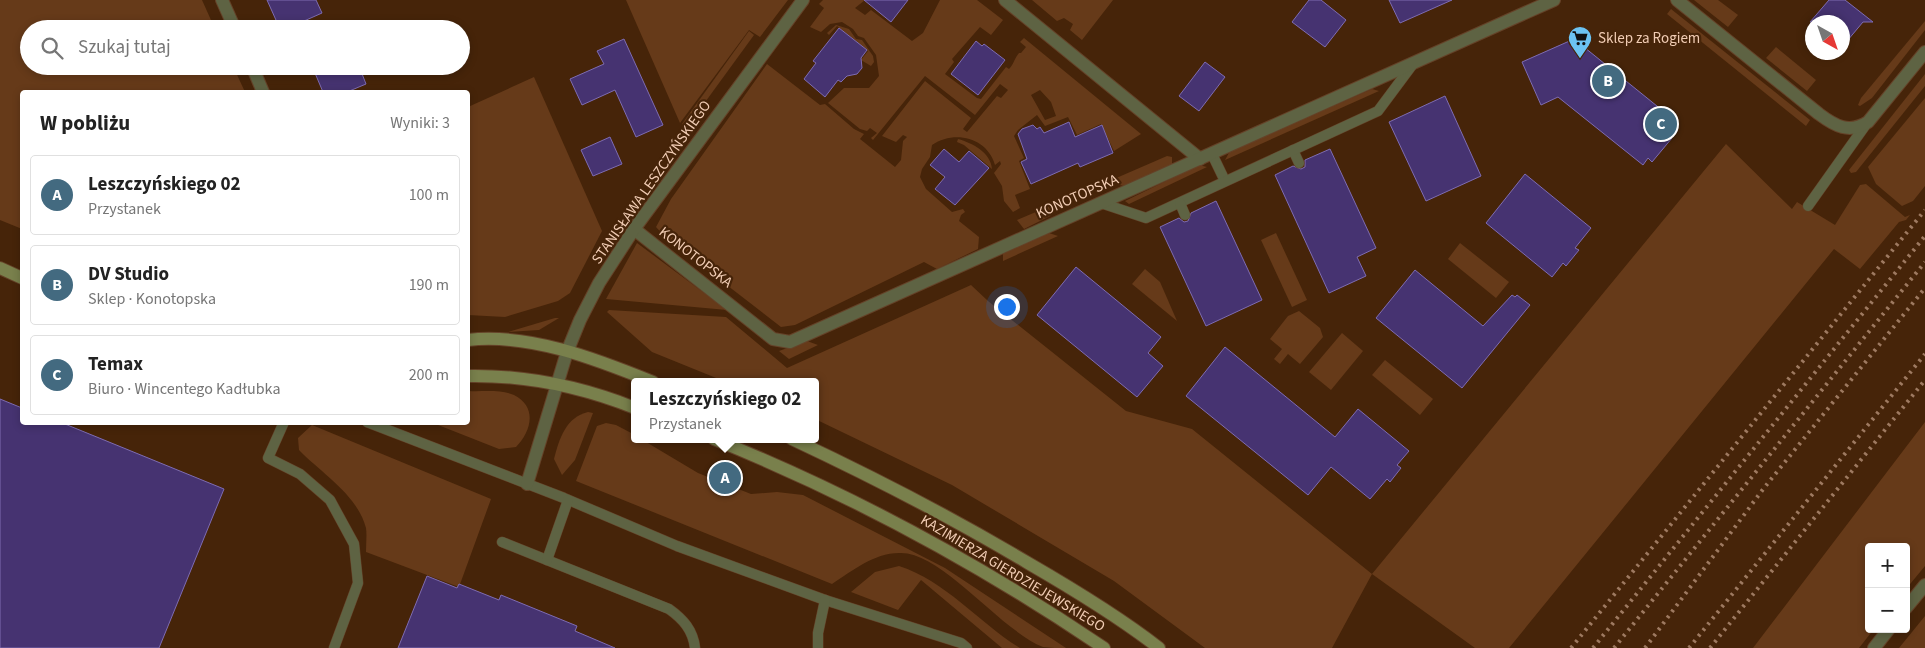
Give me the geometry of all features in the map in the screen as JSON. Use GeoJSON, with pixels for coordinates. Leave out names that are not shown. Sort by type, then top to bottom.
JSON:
{"type":"FeatureCollection","features":[{"type":"Feature","properties":{"kind":"street"},"geometry":{"type":"LineString","coordinates":[[222,0],[231,20]]}},
{"type":"Feature","properties":{"kind":"street","name":"STANISŁAWA LESZCZYŃSKIEGO"},"geometry":{"type":"LineString","coordinates":[[526,484],[567,352],[580,320],[599,284],[634,229],[804,0]]}},
{"type":"Feature","properties":{"kind":"street"},"geometry":{"type":"LineString","coordinates":[[1005,0],[1200,159]]}},
{"type":"Feature","properties":{"kind":"street","name":"KONOTOPSKA"},"geometry":{"type":"LineString","coordinates":[[634,229],[773,339],[790,342],[1554,0]]}},
{"type":"Feature","properties":{"kind":"street"},"geometry":{"type":"LineString","coordinates":[[1677,0],[1823,117],[1837,127],[1846,129],[1862,125],[1925,52]]}},
{"type":"Feature","properties":{"kind":"street"},"geometry":{"type":"LineString","coordinates":[[256,75],[262,90]]}},
{"type":"Feature","properties":{"kind":"street"},"geometry":{"type":"LineString","coordinates":[[0,268],[20,277]]}},
{"type":"Feature","properties":{"kind":"street"},"geometry":{"type":"LineString","coordinates":[[470,340],[514,341],[567,352],[642,378]]}},
{"type":"Feature","properties":{"kind":"street"},"geometry":{"type":"LineString","coordinates":[[470,376],[525,379],[558,384],[631,407]]}},
{"type":"Feature","properties":{"kind":"street","name":"KAZIMIERZA GIERDZIEJEWSKIEGO"},"geometry":{"type":"LineString","coordinates":[[723,443],[915,532],[1046,609],[1104,648]]}},
{"type":"Feature","properties":{"kind":"street","name":"KAZIMIERZA GIERDZIEJEWSKIEGO"},"geometry":{"type":"LineString","coordinates":[[800,443],[902,492],[984,536],[1066,585],[1159,648]]}},
{"type":"Feature","properties":{"kind":"street"},"geometry":{"type":"LineString","coordinates":[[1910,603],[1925,585]]}},
{"type":"Feature","properties":{"kind":"street"},"geometry":{"type":"LineString","coordinates":[[1874,648],[1886,633]]}},
{"type":"Feature","properties":{"kind":"lane"},"geometry":{"type":"LineString","coordinates":[[1101,203],[1146,218],[1378,111],[1414,64]]}},
{"type":"Feature","properties":{"kind":"lane"},"geometry":{"type":"LineString","coordinates":[[1808,206],[1862,125]]}},
{"type":"Feature","properties":{"kind":"lane"},"geometry":{"type":"LineString","coordinates":[[1293,150],[1299,163]]}},
{"type":"Feature","properties":{"kind":"lane"},"geometry":{"type":"LineString","coordinates":[[1212,154],[1225,181]]}},
{"type":"Feature","properties":{"kind":"lane"},"geometry":{"type":"LineString","coordinates":[[1180,202],[1186,215]]}},
{"type":"Feature","properties":{"kind":"lane"},"geometry":{"type":"LineString","coordinates":[[283,425],[268,458],[300,474],[330,500],[354,544],[358,583],[334,648]]}},
{"type":"Feature","properties":{"kind":"lane"},"geometry":{"type":"LineString","coordinates":[[375,425],[568,500],[676,546],[825,600],[961,643],[967,648]]}},
{"type":"Feature","properties":{"kind":"lane"},"geometry":{"type":"LineString","coordinates":[[547,560],[568,500]]}},
{"type":"Feature","properties":{"kind":"lane"},"geometry":{"type":"LineString","coordinates":[[502,542],[669,609],[681,618],[690,630],[695,648]]}},
{"type":"Feature","properties":{"kind":"lane"},"geometry":{"type":"LineString","coordinates":[[818,648],[818,634],[825,600]]}},
{"type":"Feature","properties":{"kind":"shaded area"},"geometry":{"type":"Polygon","coordinates":[[[0,0],[202,0],[211,20],[20,20],[20,75],[237,75],[244,90],[20,90],[20,228],[0,220],[0,0]]]}},
{"type":"Feature","properties":{"kind":"shaded area"},"geometry":{"type":"Polygon","coordinates":[[[626,0],[788,0],[760,37],[749,30],[680,123],[626,0]]]}},
{"type":"Feature","properties":{"kind":"shaded area"},"geometry":{"type":"Polygon","coordinates":[[[823,0],[865,0],[855,8],[865,15],[871,10],[912,41],[923,33],[940,0],[977,0],[1003,20],[991,35],[980,27],[952,59],[954,62],[945,74],[981,99],[1006,67],[1009,69],[1019,53],[1026,47],[1020,42],[1024,38],[1141,134],[1114,151],[1101,124],[1077,135],[1068,117],[1045,126],[1037,115],[1018,130],[1014,136],[1024,158],[1019,161],[1030,189],[1015,195],[1020,208],[1013,212],[1004,201],[1002,186],[994,173],[1001,164],[1000,161],[995,165],[991,155],[985,148],[969,139],[959,137],[941,140],[932,145],[930,157],[922,169],[920,177],[926,189],[952,212],[963,209],[965,212],[961,215],[959,221],[979,237],[978,249],[937,269],[924,262],[795,325],[781,327],[666,238],[656,227],[671,199],[767,64],[820,105],[825,104],[854,129],[864,134],[860,139],[895,167],[901,160],[903,141],[907,137],[903,135],[896,142],[882,136],[925,81],[971,118],[963,129],[967,132],[997,96],[1001,98],[1008,90],[1000,84],[975,115],[925,76],[873,140],[871,138],[877,133],[870,128],[867,131],[860,129],[828,103],[844,88],[869,88],[879,76],[876,55],[864,38],[858,36],[853,29],[842,22],[830,24],[821,32],[810,27],[824,8],[819,4],[823,0]],[[1040,90],[1031,95],[1045,120],[1056,116],[1051,102],[1040,90]]]}},
{"type":"Feature","properties":{"kind":"shaded area"},"geometry":{"type":"Polygon","coordinates":[[[1032,0],[1113,0],[1082,40],[1070,30],[1073,24],[1064,18],[1057,21],[1032,0]]]}},
{"type":"Feature","properties":{"kind":"shaded area"},"geometry":{"type":"Polygon","coordinates":[[[1694,0],[1718,0],[1738,15],[1728,27],[1694,0]]]}},
{"type":"Feature","properties":{"kind":"shaded area"},"geometry":{"type":"Polygon","coordinates":[[[1671,9],[1810,120],[1806,126],[1667,14],[1671,9]]]}},
{"type":"Feature","properties":{"kind":"shaded area"},"geometry":{"type":"Polygon","coordinates":[[[1925,21],[1925,30],[1872,98],[1860,106],[1858,105],[1861,98],[1925,21]]]}},
{"type":"Feature","properties":{"kind":"shaded area"},"geometry":{"type":"Polygon","coordinates":[[[836,25],[849,29],[856,39],[862,40],[873,56],[874,62],[871,66],[861,60],[868,51],[837,26],[829,35],[827,33],[836,25]]]}},
{"type":"Feature","properties":{"kind":"shaded area"},"geometry":{"type":"Polygon","coordinates":[[[749,31],[754,35],[687,127],[682,124],[749,31]]]}},
{"type":"Feature","properties":{"kind":"shaded area"},"geometry":{"type":"Polygon","coordinates":[[[1776,47],[1816,80],[1807,91],[1766,58],[1776,47]]]}},
{"type":"Feature","properties":{"kind":"shaded area"},"geometry":{"type":"Polygon","coordinates":[[[1925,74],[1925,86],[1856,172],[1851,173],[1849,170],[1925,74]]]}},
{"type":"Feature","properties":{"kind":"shaded area"},"geometry":{"type":"Polygon","coordinates":[[[534,77],[602,231],[570,293],[558,301],[505,317],[470,315],[470,106],[534,77]]]}},
{"type":"Feature","properties":{"kind":"shaded area"},"geometry":{"type":"Polygon","coordinates":[[[1372,89],[1379,91],[1225,160],[1230,151],[1372,89]]]}},
{"type":"Feature","properties":{"kind":"shaded area"},"geometry":{"type":"Polygon","coordinates":[[[1925,98],[1925,186],[1913,201],[1902,206],[1876,184],[1868,167],[1925,98]]]}},
{"type":"Feature","properties":{"kind":"shaded area"},"geometry":{"type":"Polygon","coordinates":[[[958,139],[969,143],[985,154],[991,163],[992,169],[964,145],[957,142],[958,139]]]}},
{"type":"Feature","properties":{"kind":"shaded area"},"geometry":{"type":"Polygon","coordinates":[[[1726,144],[1792,209],[1797,202],[1835,225],[1860,185],[1866,184],[1905,217],[1910,215],[1906,220],[1899,222],[1860,269],[1834,249],[1509,648],[1475,648],[1372,574],[1726,144]]]}},
{"type":"Feature","properties":{"kind":"shaded area"},"geometry":{"type":"Polygon","coordinates":[[[1167,156],[1172,157],[1172,164],[1125,186],[1119,185],[1114,179],[1167,156]]]}},
{"type":"Feature","properties":{"kind":"shaded area"},"geometry":{"type":"Polygon","coordinates":[[[1199,165],[1207,167],[1129,204],[1125,201],[1199,165]]]}},
{"type":"Feature","properties":{"kind":"shaded area"},"geometry":{"type":"Polygon","coordinates":[[[1057,203],[1059,208],[1050,216],[1024,229],[1017,220],[1057,203]]]}},
{"type":"Feature","properties":{"kind":"shaded area"},"geometry":{"type":"Polygon","coordinates":[[[1049,233],[1058,236],[1003,261],[1003,253],[1049,233]]]}},
{"type":"Feature","properties":{"kind":"shaded area"},"geometry":{"type":"Polygon","coordinates":[[[1276,233],[1307,300],[1292,307],[1261,240],[1276,233]]]}},
{"type":"Feature","properties":{"kind":"shaded area"},"geometry":{"type":"Polygon","coordinates":[[[637,243],[727,310],[606,299],[637,243]]]}},
{"type":"Feature","properties":{"kind":"shaded area"},"geometry":{"type":"Polygon","coordinates":[[[1460,243],[1509,282],[1496,298],[1448,259],[1460,243]]]}},
{"type":"Feature","properties":{"kind":"shaded area"},"geometry":{"type":"Polygon","coordinates":[[[1145,269],[1160,282],[1177,321],[1132,284],[1145,269]]]}},
{"type":"Feature","properties":{"kind":"shaded area"},"geometry":{"type":"Polygon","coordinates":[[[971,285],[988,301],[1126,411],[1192,429],[1372,574],[1332,648],[1205,648],[1114,581],[952,485],[819,421],[819,378],[716,378],[652,352],[607,312],[609,310],[726,317],[787,368],[971,285]]]}},
{"type":"Feature","properties":{"kind":"shaded area"},"geometry":{"type":"Polygon","coordinates":[[[1299,311],[1320,328],[1323,337],[1300,364],[1288,354],[1280,364],[1274,359],[1282,349],[1270,339],[1288,316],[1299,311]]]}},
{"type":"Feature","properties":{"kind":"shaded area"},"geometry":{"type":"Polygon","coordinates":[[[559,318],[539,330],[508,332],[559,318]]]}},
{"type":"Feature","properties":{"kind":"shaded area"},"geometry":{"type":"Polygon","coordinates":[[[1342,333],[1363,351],[1331,390],[1309,372],[1342,333]]]}},
{"type":"Feature","properties":{"kind":"shaded area"},"geometry":{"type":"Polygon","coordinates":[[[807,341],[818,345],[789,359],[779,351],[807,341]]]}},
{"type":"Feature","properties":{"kind":"shaded area"},"geometry":{"type":"Polygon","coordinates":[[[1385,360],[1433,399],[1420,415],[1372,375],[1385,360]]]}},
{"type":"Feature","properties":{"kind":"shaded area"},"geometry":{"type":"Polygon","coordinates":[[[470,391],[509,393],[522,400],[527,406],[530,420],[525,434],[516,447],[499,449],[438,425],[470,425],[470,391]]]}},
{"type":"Feature","properties":{"kind":"shaded area"},"geometry":{"type":"Polygon","coordinates":[[[588,412],[593,413],[575,460],[562,475],[554,459],[558,444],[569,424],[580,415],[588,412]]]}},
{"type":"Feature","properties":{"kind":"shaded area"},"geometry":{"type":"Polygon","coordinates":[[[1925,422],[1925,566],[1910,584],[1910,543],[1865,543],[1865,633],[1871,633],[1859,648],[1753,648],[1925,422]]]}},
{"type":"Feature","properties":{"kind":"shaded area"},"geometry":{"type":"Polygon","coordinates":[[[606,423],[616,425],[631,433],[631,443],[648,443],[698,473],[751,494],[777,492],[803,495],[945,568],[1066,648],[1043,647],[1026,638],[953,578],[935,565],[917,556],[901,553],[882,556],[864,563],[832,584],[576,481],[597,426],[606,423]]]}},
{"type":"Feature","properties":{"kind":"shaded area"},"geometry":{"type":"Polygon","coordinates":[[[312,425],[491,499],[459,587],[366,552],[366,528],[355,505],[347,494],[299,450],[298,438],[312,425]]]}},
{"type":"Feature","properties":{"kind":"shaded area"},"geometry":{"type":"Polygon","coordinates":[[[899,566],[916,573],[947,592],[1020,648],[1002,648],[921,580],[898,610],[851,592],[875,572],[899,566]]]}},
{"type":"Feature","properties":{"kind":"shaded area"},"geometry":{"type":"Polygon","coordinates":[[[1925,616],[1925,648],[1899,648],[1925,616]]]}},
{"type":"Feature","properties":{"kind":"building"},"geometry":{"type":"Polygon","coordinates":[[[267,0],[316,0],[322,13],[306,20],[276,20],[267,0]]]}},
{"type":"Feature","properties":{"kind":"building"},"geometry":{"type":"Polygon","coordinates":[[[864,0],[908,0],[891,22],[864,0]]]}},
{"type":"Feature","properties":{"kind":"building"},"geometry":{"type":"Polygon","coordinates":[[[1309,0],[1321,0],[1346,20],[1325,47],[1292,22],[1309,0]]]}},
{"type":"Feature","properties":{"kind":"building"},"geometry":{"type":"Polygon","coordinates":[[[1389,0],[1452,0],[1400,23],[1389,0]]]}},
{"type":"Feature","properties":{"kind":"building"},"geometry":{"type":"Polygon","coordinates":[[[1829,0],[1845,0],[1873,22],[1863,22],[1850,37],[1850,15],[1816,15],[1829,0]]]}},
{"type":"Feature","properties":{"kind":"building"},"geometry":{"type":"Polygon","coordinates":[[[839,28],[867,50],[861,58],[862,68],[857,74],[847,76],[841,82],[838,80],[825,97],[804,79],[816,63],[813,61],[839,28]]]}},
{"type":"Feature","properties":{"kind":"building"},"geometry":{"type":"Polygon","coordinates":[[[624,39],[663,125],[636,137],[615,90],[582,105],[570,79],[604,64],[597,51],[624,39]]]}},
{"type":"Feature","properties":{"kind":"building"},"geometry":{"type":"Polygon","coordinates":[[[1574,39],[1678,123],[1668,135],[1672,138],[1652,162],[1648,158],[1643,165],[1558,97],[1541,105],[1522,62],[1574,39]]]}},
{"type":"Feature","properties":{"kind":"building"},"geometry":{"type":"Polygon","coordinates":[[[976,41],[982,46],[984,44],[1005,60],[978,95],[951,74],[976,41]]]}},
{"type":"Feature","properties":{"kind":"building"},"geometry":{"type":"Polygon","coordinates":[[[1205,62],[1225,77],[1199,111],[1179,96],[1205,62]]]}},
{"type":"Feature","properties":{"kind":"building"},"geometry":{"type":"Polygon","coordinates":[[[316,75],[362,75],[366,84],[352,90],[322,90],[316,75]]]}},
{"type":"Feature","properties":{"kind":"building"},"geometry":{"type":"Polygon","coordinates":[[[1445,96],[1481,176],[1426,201],[1389,122],[1445,96]]]}},
{"type":"Feature","properties":{"kind":"building"},"geometry":{"type":"Polygon","coordinates":[[[1069,122],[1075,137],[1102,125],[1113,153],[1080,167],[1078,163],[1031,184],[1021,162],[1027,159],[1018,134],[1022,129],[1033,125],[1037,129],[1040,127],[1044,133],[1069,122]]]}},
{"type":"Feature","properties":{"kind":"building"},"geometry":{"type":"Polygon","coordinates":[[[610,137],[622,164],[593,176],[581,150],[610,137]]]}},
{"type":"Feature","properties":{"kind":"building"},"geometry":{"type":"Polygon","coordinates":[[[944,149],[959,162],[969,151],[989,168],[955,205],[935,189],[945,177],[930,165],[944,149]]]}},
{"type":"Feature","properties":{"kind":"building"},"geometry":{"type":"Polygon","coordinates":[[[1330,149],[1376,248],[1357,257],[1366,276],[1329,293],[1275,175],[1293,166],[1301,169],[1305,167],[1305,160],[1330,149]]]}},
{"type":"Feature","properties":{"kind":"building"},"geometry":{"type":"Polygon","coordinates":[[[1525,174],[1591,228],[1575,248],[1579,250],[1566,266],[1563,263],[1552,277],[1486,223],[1525,174]]]}},
{"type":"Feature","properties":{"kind":"building"},"geometry":{"type":"Polygon","coordinates":[[[1216,201],[1262,300],[1206,326],[1160,227],[1179,218],[1184,222],[1188,221],[1191,213],[1216,201]]]}},
{"type":"Feature","properties":{"kind":"building"},"geometry":{"type":"Polygon","coordinates":[[[1076,267],[1161,337],[1148,353],[1163,366],[1137,397],[1037,315],[1076,267]]]}},
{"type":"Feature","properties":{"kind":"building"},"geometry":{"type":"Polygon","coordinates":[[[1415,270],[1483,326],[1512,295],[1515,297],[1517,295],[1530,305],[1462,388],[1376,318],[1415,270]]]}},
{"type":"Feature","properties":{"kind":"building"},"geometry":{"type":"Polygon","coordinates":[[[1225,347],[1335,437],[1358,409],[1409,451],[1397,465],[1401,468],[1390,482],[1387,479],[1370,499],[1331,467],[1308,495],[1186,396],[1225,347]]]}},
{"type":"Feature","properties":{"kind":"building"},"geometry":{"type":"Polygon","coordinates":[[[0,399],[20,407],[20,425],[67,425],[224,489],[159,648],[0,648],[0,399]]]}},
{"type":"Feature","properties":{"kind":"building"},"geometry":{"type":"Polygon","coordinates":[[[427,576],[457,588],[459,584],[499,600],[501,595],[577,626],[575,631],[615,648],[398,648],[427,576]]]}},
{"type":"Feature","properties":{"kind":"railway"},"geometry":{"type":"LineString","coordinates":[[1571,648],[1925,210]]}},
{"type":"Feature","properties":{"kind":"railway"},"geometry":{"type":"LineString","coordinates":[[1593,648],[1925,236]]}},
{"type":"Feature","properties":{"kind":"railway"},"geometry":{"type":"LineString","coordinates":[[1614,648],[1925,262]]}},
{"type":"Feature","properties":{"kind":"railway"},"geometry":{"type":"LineString","coordinates":[[1645,648],[1764,488],[1925,288]]}},
{"type":"Feature","properties":{"kind":"railway"},"geometry":{"type":"LineString","coordinates":[[1689,648],[1925,354]]}},
{"type":"Feature","properties":{"kind":"railway"},"geometry":{"type":"LineString","coordinates":[[1710,648],[1925,380]]}},
{"type":"Feature","properties":{"kind":"place","name":"Sklep za Rogiem"},"geometry":{"type":"Point","coordinates":[1580,59]}},
{"type":"Feature","properties":{"kind":"place","name":"DV Studio"},"geometry":{"type":"Point","coordinates":[1608,81]}},
{"type":"Feature","properties":{"kind":"place","name":"Temax"},"geometry":{"type":"Point","coordinates":[1661,124]}},
{"type":"Feature","properties":{"kind":"place","name":"Leszczyńskiego 02"},"geometry":{"type":"Point","coordinates":[725,478]}}]}
